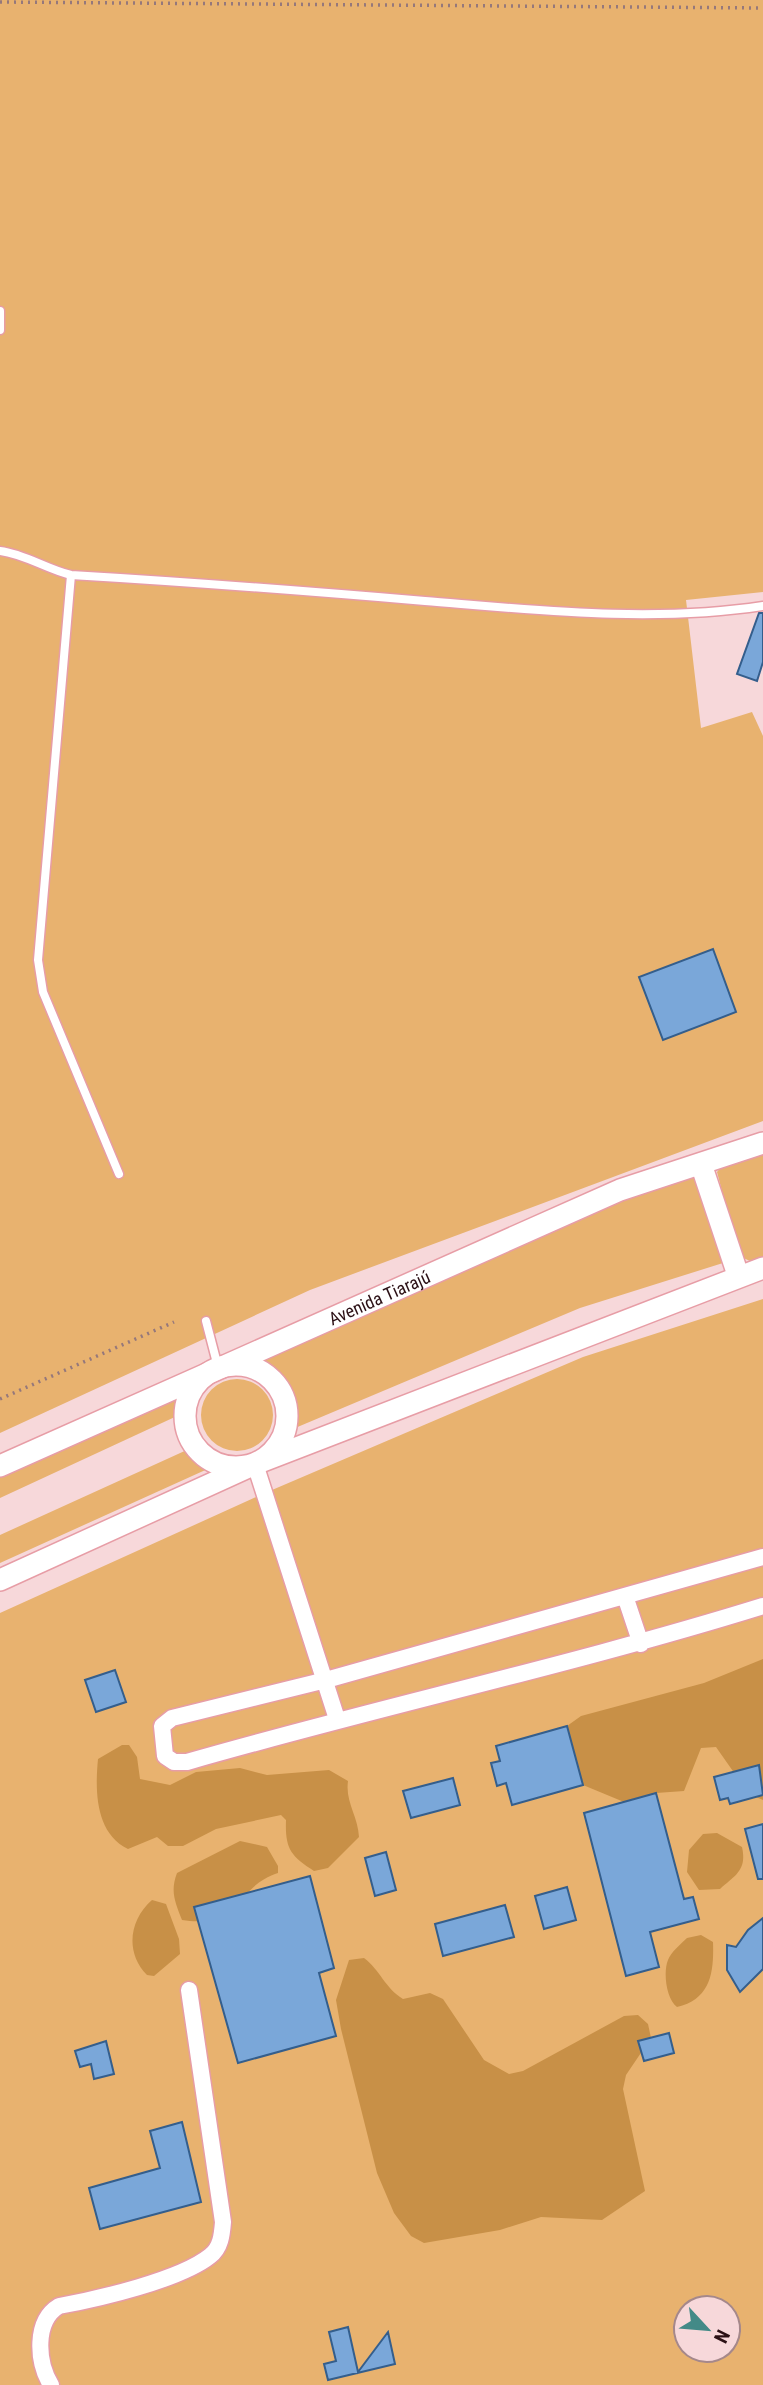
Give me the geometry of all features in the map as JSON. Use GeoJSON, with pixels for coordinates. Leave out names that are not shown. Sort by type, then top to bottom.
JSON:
{"type":"FeatureCollection","features":[{"type":"Feature","properties":{"kind":"main road","name":"Avenida Tiarajú"},"geometry":{"type":"LineString","coordinates":[[0,1466],[620,1190],[763,1143]]}},
{"type":"Feature","properties":{"kind":"main road"},"geometry":{"type":"LineString","coordinates":[[701,1164],[738,1275]]}},
{"type":"Feature","properties":{"kind":"main road"},"geometry":{"type":"LineString","coordinates":[[0,1580],[255,1464],[738,1275],[763,1268]]}},
{"type":"Feature","properties":{"kind":"main road"},"geometry":{"type":"LineString","coordinates":[[233,1364],[250,1366],[264,1372],[276,1383],[284,1397],[287,1413],[279,1443],[255,1464],[238,1467],[222,1465],[207,1458],[194,1447],[187,1432],[185,1412],[190,1393],[201,1378],[218,1367],[233,1364]]}},
{"type":"Feature","properties":{"kind":"street"},"geometry":{"type":"LineString","coordinates":[[255,1464],[337,1719]]}},
{"type":"Feature","properties":{"kind":"street"},"geometry":{"type":"LineString","coordinates":[[763,1557],[326,1680],[172,1718],[162,1726],[165,1756],[174,1762],[187,1762],[337,1719],[641,1644],[763,1606]]}},
{"type":"Feature","properties":{"kind":"street"},"geometry":{"type":"LineString","coordinates":[[625,1596],[641,1644]]}},
{"type":"Feature","properties":{"kind":"street"},"geometry":{"type":"LineString","coordinates":[[51,2385],[46,2377],[42,2352],[41,2329],[47,2314],[59,2306],[173,2275],[211,2256],[221,2241],[223,2222],[189,1990]]}},
{"type":"Feature","properties":{"kind":"lane"},"geometry":{"type":"LineString","coordinates":[[0,311],[0,330]]}},
{"type":"Feature","properties":{"kind":"lane"},"geometry":{"type":"LineString","coordinates":[[0,551],[24,556],[49,570],[71,575],[546,610],[687,612],[763,606]]}},
{"type":"Feature","properties":{"kind":"lane"},"geometry":{"type":"LineString","coordinates":[[71,575],[38,960],[43,992],[119,1174]]}},
{"type":"Feature","properties":{"kind":"lane"},"geometry":{"type":"LineString","coordinates":[[206,1321],[218,1367]]}},
{"type":"Feature","properties":{"kind":"path"},"geometry":{"type":"LineString","coordinates":[[0,2],[763,8]]}},
{"type":"Feature","properties":{"kind":"path"},"geometry":{"type":"LineString","coordinates":[[0,1399],[174,1322]]}},
{"type":"Feature","properties":{"kind":"shaded area"},"geometry":{"type":"Polygon","coordinates":[[[0,0],[763,0],[763,592],[686,600],[701,728],[752,712],[763,736],[763,1121],[310,1290],[0,1433],[0,0]]]}},
{"type":"Feature","properties":{"kind":"shaded area"},"geometry":{"type":"Polygon","coordinates":[[[763,1150],[763,1257],[750,1261],[739,1256],[717,1172],[724,1163],[763,1150]]]}},
{"type":"Feature","properties":{"kind":"shaded area"},"geometry":{"type":"Polygon","coordinates":[[[691,1175],[700,1182],[723,1263],[580,1308],[288,1431],[290,1406],[286,1388],[275,1372],[255,1357],[603,1207],[691,1175]]]}},
{"type":"Feature","properties":{"kind":"shaded area"},"geometry":{"type":"Polygon","coordinates":[[[763,1299],[763,2385],[0,2385],[0,1613],[265,1493],[583,1357],[763,1299]]]}},
{"type":"Feature","properties":{"kind":"shaded area"},"geometry":{"type":"Polygon","coordinates":[[[237,1379],[251,1382],[263,1389],[270,1401],[273,1415],[270,1429],[263,1441],[251,1448],[237,1451],[223,1448],[211,1441],[204,1429],[201,1415],[204,1401],[211,1389],[223,1382],[237,1379]]]}},
{"type":"Feature","properties":{"kind":"shaded area"},"geometry":{"type":"Polygon","coordinates":[[[185,1390],[177,1416],[0,1498],[0,1471],[185,1390]]]}},
{"type":"Feature","properties":{"kind":"shaded area"},"geometry":{"type":"Polygon","coordinates":[[[189,1449],[212,1467],[0,1563],[0,1535],[189,1449]]]}},
{"type":"Feature","properties":{"kind":"shaded area"},"geometry":{"type":"Polygon","coordinates":[[[763,1659],[763,1800],[749,1794],[716,1747],[701,1748],[684,1791],[656,1793],[624,1802],[583,1785],[566,1755],[564,1740],[567,1726],[581,1716],[704,1683],[763,1659]]]}},
{"type":"Feature","properties":{"kind":"shaded area"},"geometry":{"type":"Polygon","coordinates":[[[122,1745],[129,1745],[137,1757],[140,1779],[170,1785],[196,1772],[240,1768],[267,1775],[329,1770],[348,1781],[348,1796],[359,1837],[328,1868],[314,1871],[294,1856],[288,1844],[286,1820],[281,1815],[216,1829],[183,1846],[168,1846],[157,1837],[128,1849],[109,1833],[103,1822],[97,1797],[98,1759],[122,1745]]]}},
{"type":"Feature","properties":{"kind":"shaded area"},"geometry":{"type":"Polygon","coordinates":[[[717,1833],[742,1847],[743,1861],[735,1876],[720,1889],[699,1890],[687,1872],[689,1850],[703,1834],[717,1833]]]}},
{"type":"Feature","properties":{"kind":"shaded area"},"geometry":{"type":"Polygon","coordinates":[[[240,1841],[267,1847],[278,1866],[278,1873],[253,1887],[227,1913],[201,1921],[182,1920],[175,1902],[177,1873],[240,1841]]]}},
{"type":"Feature","properties":{"kind":"shaded area"},"geometry":{"type":"Polygon","coordinates":[[[152,1900],[166,1904],[179,1939],[180,1954],[154,1976],[147,1975],[140,1966],[133,1947],[138,1917],[152,1900]]]}},
{"type":"Feature","properties":{"kind":"shaded area"},"geometry":{"type":"Polygon","coordinates":[[[701,1935],[713,1942],[713,1964],[708,1983],[697,1998],[677,2007],[670,1998],[666,1985],[668,1960],[687,1938],[701,1935]]]}},
{"type":"Feature","properties":{"kind":"shaded area"},"geometry":{"type":"Polygon","coordinates":[[[364,1958],[403,1999],[430,1993],[443,1999],[484,2060],[509,2074],[523,2071],[624,2016],[638,2015],[648,2024],[651,2038],[626,2075],[623,2089],[645,2191],[602,2220],[541,2217],[500,2230],[424,2243],[411,2236],[394,2213],[377,2173],[336,2000],[349,1960],[364,1958]]]}},
{"type":"Feature","properties":{"kind":"building"},"geometry":{"type":"Polygon","coordinates":[[[759,613],[763,613],[763,662],[757,681],[737,674],[759,613]]]}},
{"type":"Feature","properties":{"kind":"building"},"geometry":{"type":"Polygon","coordinates":[[[713,949],[736,1012],[663,1040],[639,977],[713,949]]]}},
{"type":"Feature","properties":{"kind":"building"},"geometry":{"type":"Polygon","coordinates":[[[115,1670],[126,1702],[96,1712],[85,1680],[115,1670]]]}},
{"type":"Feature","properties":{"kind":"building"},"geometry":{"type":"Polygon","coordinates":[[[567,1726],[583,1785],[512,1805],[506,1783],[497,1786],[491,1763],[500,1761],[496,1746],[567,1726]]]}},
{"type":"Feature","properties":{"kind":"building"},"geometry":{"type":"Polygon","coordinates":[[[759,1765],[763,1795],[730,1804],[728,1798],[720,1800],[714,1777],[759,1765]]]}},
{"type":"Feature","properties":{"kind":"building"},"geometry":{"type":"Polygon","coordinates":[[[453,1778],[460,1805],[411,1818],[403,1791],[453,1778]]]}},
{"type":"Feature","properties":{"kind":"building"},"geometry":{"type":"Polygon","coordinates":[[[656,1793],[684,1899],[693,1897],[699,1919],[650,1932],[659,1967],[626,1976],[584,1813],[656,1793]]]}},
{"type":"Feature","properties":{"kind":"building"},"geometry":{"type":"Polygon","coordinates":[[[763,1824],[763,1879],[758,1879],[745,1829],[763,1824]]]}},
{"type":"Feature","properties":{"kind":"building"},"geometry":{"type":"Polygon","coordinates":[[[386,1852],[396,1890],[375,1896],[365,1858],[386,1852]]]}},
{"type":"Feature","properties":{"kind":"building"},"geometry":{"type":"Polygon","coordinates":[[[310,1876],[334,1968],[319,1973],[336,2036],[238,2063],[194,1907],[310,1876]]]}},
{"type":"Feature","properties":{"kind":"building"},"geometry":{"type":"Polygon","coordinates":[[[567,1887],[576,1920],[544,1929],[535,1896],[567,1887]]]}},
{"type":"Feature","properties":{"kind":"building"},"geometry":{"type":"Polygon","coordinates":[[[505,1905],[514,1937],[443,1956],[435,1924],[505,1905]]]}},
{"type":"Feature","properties":{"kind":"building"},"geometry":{"type":"Polygon","coordinates":[[[763,1918],[763,1969],[740,1992],[727,1970],[727,1945],[736,1947],[748,1930],[763,1918]]]}},
{"type":"Feature","properties":{"kind":"building"},"geometry":{"type":"Polygon","coordinates":[[[669,2033],[674,2053],[644,2061],[638,2041],[669,2033]]]}},
{"type":"Feature","properties":{"kind":"building"},"geometry":{"type":"Polygon","coordinates":[[[106,2041],[114,2074],[94,2079],[91,2064],[80,2067],[75,2051],[106,2041]]]}},
{"type":"Feature","properties":{"kind":"building"},"geometry":{"type":"Polygon","coordinates":[[[182,2122],[201,2202],[100,2229],[89,2188],[160,2168],[150,2131],[182,2122]]]}},
{"type":"Feature","properties":{"kind":"building"},"geometry":{"type":"Polygon","coordinates":[[[348,2327],[358,2372],[388,2332],[395,2364],[328,2380],[324,2364],[336,2361],[329,2332],[348,2327]]]}}]}
